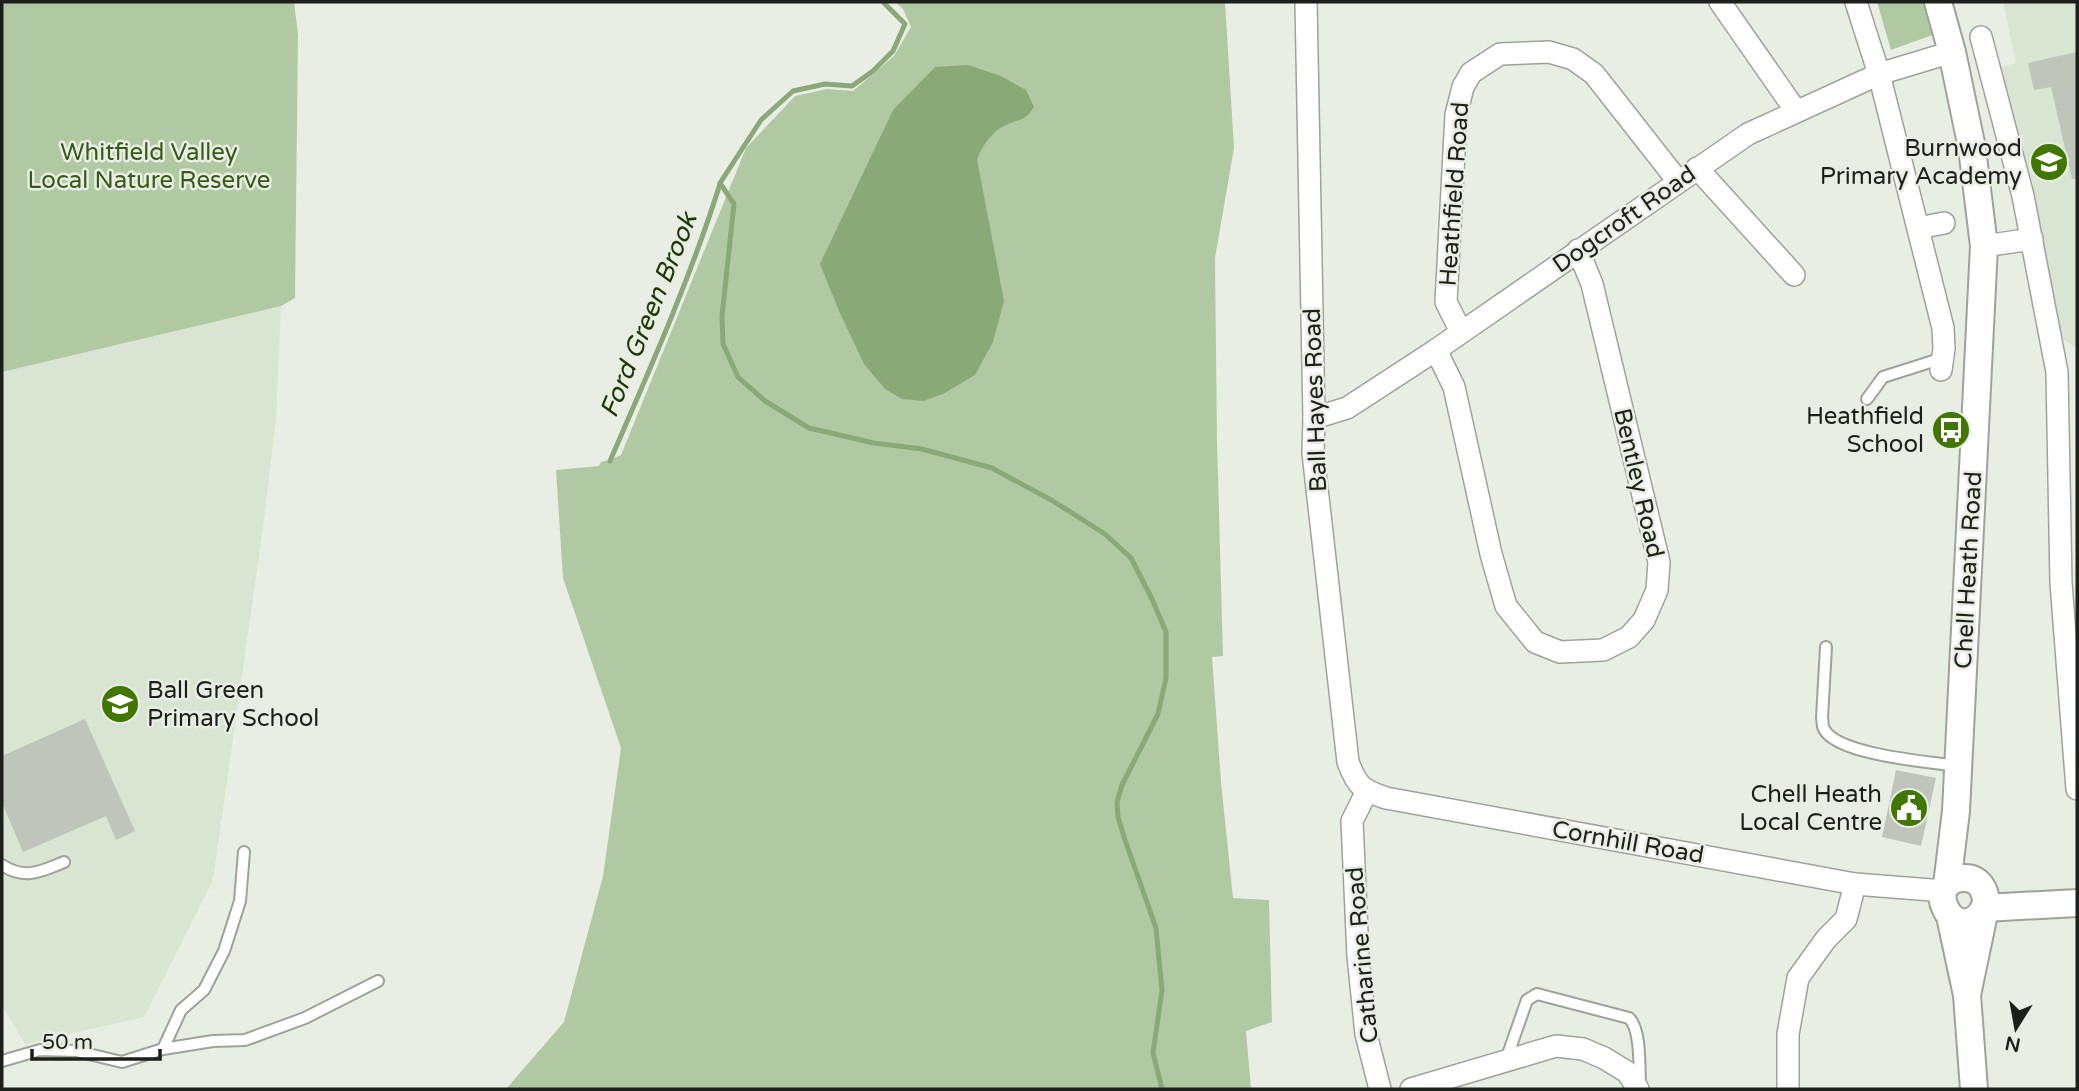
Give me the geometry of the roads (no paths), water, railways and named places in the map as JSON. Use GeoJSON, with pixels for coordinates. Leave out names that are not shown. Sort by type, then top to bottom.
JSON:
{"type":"FeatureCollection","features":[{"type":"Feature","properties":{"kind":"street","name":"Ball Hayes Road"},"geometry":{"type":"LineString","coordinates":[[1306,2],[1313,453],[1348,762],[1355,780],[1367,791]]}},
{"type":"Feature","properties":{"kind":"street"},"geometry":{"type":"LineString","coordinates":[[1720,2],[1797,111]]}},
{"type":"Feature","properties":{"kind":"street"},"geometry":{"type":"LineString","coordinates":[[1856,2],[1880,75],[1943,328],[1942,364]]}},
{"type":"Feature","properties":{"kind":"street","name":"Chell Heath Road"},"geometry":{"type":"LineString","coordinates":[[1938,2],[1952,52],[1972,148],[1984,246],[1956,810],[1946,900],[1967,995],[1974,1089]]}},
{"type":"Feature","properties":{"kind":"street"},"geometry":{"type":"LineString","coordinates":[[1981,37],[2067,372],[2061,583],[2077,789]]}},
{"type":"Feature","properties":{"kind":"street","name":"Heathfield Road"},"geometry":{"type":"LineString","coordinates":[[1461,332],[1446,302],[1456,114],[1463,87],[1471,73],[1500,54],[1549,52],[1573,59],[1594,74],[1678,181]]}},
{"type":"Feature","properties":{"kind":"street","name":"Dogcroft Road"},"geometry":{"type":"LineString","coordinates":[[1314,418],[1347,408],[1436,350],[1748,134],[1880,75],[1952,52]]}},
{"type":"Feature","properties":{"kind":"street"},"geometry":{"type":"LineString","coordinates":[[1697,168],[1794,275]]}},
{"type":"Feature","properties":{"kind":"street"},"geometry":{"type":"LineString","coordinates":[[1919,228],[1944,223]]}},
{"type":"Feature","properties":{"kind":"street"},"geometry":{"type":"LineString","coordinates":[[1984,246],[2032,239]]}},
{"type":"Feature","properties":{"kind":"street","name":"Bentley Road"},"geometry":{"type":"LineString","coordinates":[[1436,350],[1454,387],[1491,554],[1506,607],[1535,642],[1560,652],[1603,650],[1629,636],[1644,621],[1657,590],[1659,562],[1592,284],[1578,250]]}},
{"type":"Feature","properties":{"kind":"street","name":"Catharine Road"},"geometry":{"type":"LineString","coordinates":[[1367,791],[1352,821],[1364,1021],[1380,1089]]}},
{"type":"Feature","properties":{"kind":"street","name":"Cornhill Road"},"geometry":{"type":"LineString","coordinates":[[1367,791],[1400,801],[1946,900]]}},
{"type":"Feature","properties":{"kind":"street","name":"Chell Heath Road"},"geometry":{"type":"LineString","coordinates":[[1956,810],[1980,896],[1967,995]]}},
{"type":"Feature","properties":{"kind":"street"},"geometry":{"type":"LineString","coordinates":[[1980,896],[1974,919],[1967,921],[1956,920],[1946,900],[1959,878],[1980,896],[2072,903]]}},
{"type":"Feature","properties":{"kind":"street"},"geometry":{"type":"LineString","coordinates":[[1788,1089],[1788,1034],[1798,978],[1826,939],[1846,919],[1855,884]]}},
{"type":"Feature","properties":{"kind":"street"},"geometry":{"type":"LineString","coordinates":[[1411,1089],[1556,1046],[1583,1049],[1604,1058],[1627,1072],[1639,1089]]}},
{"type":"Feature","properties":{"kind":"lane"},"geometry":{"type":"LineString","coordinates":[[1867,399],[1883,377],[1942,364]]}},
{"type":"Feature","properties":{"kind":"lane"},"geometry":{"type":"LineString","coordinates":[[1826,646],[1822,718],[1824,729],[1832,738],[1865,751],[1958,766]]}},
{"type":"Feature","properties":{"kind":"lane"},"geometry":{"type":"LineString","coordinates":[[163,1049],[181,1010],[204,990],[224,951],[240,901],[244,852]]}},
{"type":"Feature","properties":{"kind":"lane"},"geometry":{"type":"LineString","coordinates":[[2,865],[15,873],[38,873],[64,862]]}},
{"type":"Feature","properties":{"kind":"lane"},"geometry":{"type":"LineString","coordinates":[[2,1061],[40,1050],[76,1051],[122,1062],[163,1049],[213,1041],[245,1040],[305,1018],[378,981]]}},
{"type":"Feature","properties":{"kind":"lane"},"geometry":{"type":"LineString","coordinates":[[1506,1060],[1527,1000],[1536,995],[1629,1018],[1634,1023],[1636,1032],[1639,1089]]}},
{"type":"Feature","properties":{"kind":"waterway","name":"Ford Green Brook"},"geometry":{"type":"LineString","coordinates":[[883,2],[905,24],[893,51],[873,71],[852,86],[825,84],[793,91],[761,120],[720,183],[734,204],[722,316],[723,344],[738,377],[765,401],[809,428],[874,443],[922,449],[992,468],[1053,501],[1105,534],[1131,558],[1166,632],[1166,678],[1158,714],[1122,785],[1117,802],[1118,817],[1125,840],[1156,928],[1162,990],[1153,1053],[1162,1089]]}},
{"type":"Feature","properties":{"kind":"waterway","name":"Ford Green Brook"},"geometry":{"type":"LineString","coordinates":[[610,461],[683,289],[720,184]]}},
{"type":"Feature","properties":{"kind":"place","name":"Burnwood Primary Academy"},"geometry":{"type":"Point","coordinates":[2049,162]}},
{"type":"Feature","properties":{"kind":"place","name":"Heathfield School"},"geometry":{"type":"Point","coordinates":[1951,430]}},
{"type":"Feature","properties":{"kind":"place","name":"Ball Green Primary School"},"geometry":{"type":"Point","coordinates":[120,704]}},
{"type":"Feature","properties":{"kind":"place","name":"Chell Heath Local Centre"},"geometry":{"type":"Point","coordinates":[1909,808]}},
{"type":"Feature","properties":{"kind":"park label","name":"Whitfield Valley Local Nature Reserve"},"geometry":{"type":"Point","coordinates":[149,166]}}]}
